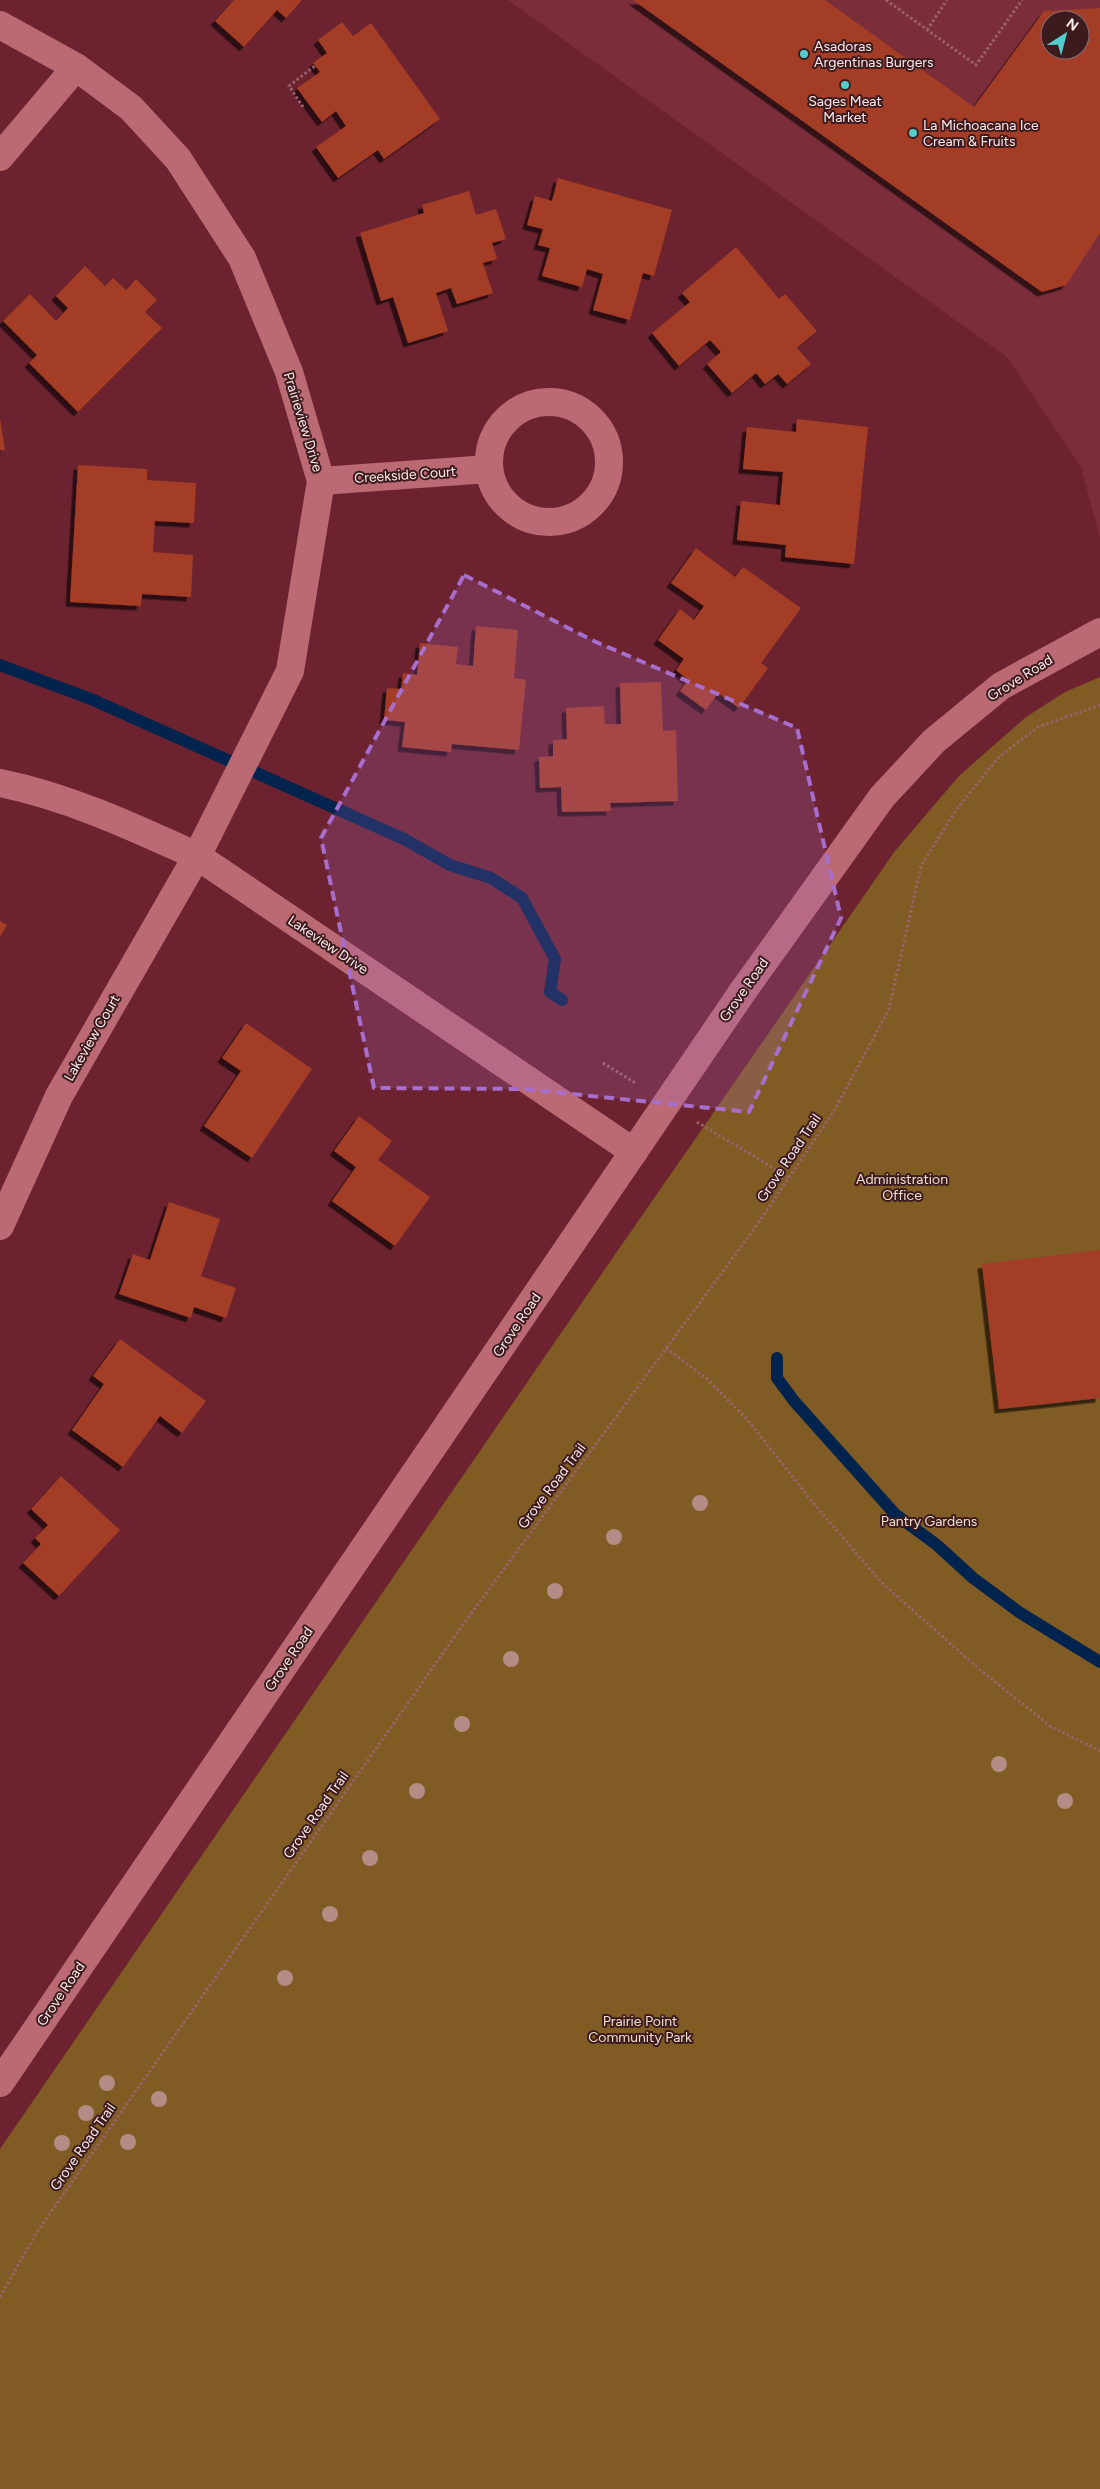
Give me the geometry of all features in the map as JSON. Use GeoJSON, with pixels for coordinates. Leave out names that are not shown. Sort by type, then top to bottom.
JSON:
{"type":"FeatureCollection","features":[{"type":"Feature","properties":{"kind":"street","name":"Prairieview Drive"},"geometry":{"type":"LineString","coordinates":[[0,25],[76,67],[131,108],[178,159],[242,258],[289,372],[321,481],[290,671],[196,856]]}},
{"type":"Feature","properties":{"kind":"street"},"geometry":{"type":"LineString","coordinates":[[0,158],[76,67]]}},
{"type":"Feature","properties":{"kind":"street"},"geometry":{"type":"LineString","coordinates":[[548,401],[568,404],[586,414],[599,429],[608,447],[609,467],[604,486],[594,502],[578,514],[560,521],[540,522],[522,515],[506,504],[495,488],[489,470],[490,450],[497,431],[510,415],[528,404],[548,401]]}},
{"type":"Feature","properties":{"kind":"street","name":"Creekside Court"},"geometry":{"type":"LineString","coordinates":[[321,481],[489,470]]}},
{"type":"Feature","properties":{"kind":"street","name":"Grove Road"},"geometry":{"type":"LineString","coordinates":[[0,2083],[743,991],[882,797],[934,741],[1002,686],[1100,632]]}},
{"type":"Feature","properties":{"kind":"street","name":"Lakeview Drive"},"geometry":{"type":"LineString","coordinates":[[0,783],[34,790],[116,820],[196,856],[634,1152]]}},
{"type":"Feature","properties":{"kind":"street","name":"Lakeview Court"},"geometry":{"type":"LineString","coordinates":[[0,1226],[60,1096],[196,856]]}},
{"type":"Feature","properties":{"kind":"path"},"geometry":{"type":"LineString","coordinates":[[886,0],[976,65],[1022,0]]}},
{"type":"Feature","properties":{"kind":"path"},"geometry":{"type":"LineString","coordinates":[[927,30],[948,0]]}},
{"type":"Feature","properties":{"kind":"path"},"geometry":{"type":"LineString","coordinates":[[303,107],[289,86],[316,65]]}},
{"type":"Feature","properties":{"kind":"path","name":"Grove Road Trail"},"geometry":{"type":"LineString","coordinates":[[0,2297],[37,2232],[462,1626],[758,1225],[834,1111],[889,1009],[921,866],[956,810],[998,758],[1038,727],[1100,705]]}},
{"type":"Feature","properties":{"kind":"path"},"geometry":{"type":"LineString","coordinates":[[696,1120],[788,1178]]}},
{"type":"Feature","properties":{"kind":"path"},"geometry":{"type":"LineString","coordinates":[[666,1348],[706,1378],[746,1418],[815,1505],[882,1582],[978,1668],[1050,1726],[1100,1751]]}},
{"type":"Feature","properties":{"kind":"highlighted area"},"geometry":{"type":"Polygon","coordinates":[[[464,575],[596,642],[797,728],[841,918],[749,1112],[523,1089],[374,1088],[321,838],[464,575]]]}},
{"type":"Feature","properties":{"kind":"shaded area"},"geometry":{"type":"Polygon","coordinates":[[[508,0],[1100,0],[1100,538],[1081,467],[1007,357],[508,0]]]}},
{"type":"Feature","properties":{"kind":"green space","name":"Prairie Point Community Park"},"geometry":{"type":"Polygon","coordinates":[[[1100,677],[1100,2489],[0,2489],[0,2149],[895,851],[959,776],[1026,717],[1065,692],[1100,677]]]}},
{"type":"Feature","properties":{"kind":"building"},"geometry":{"type":"Polygon","coordinates":[[[234,0],[302,0],[286,18],[277,10],[244,47],[215,21],[234,0]]]}},
{"type":"Feature","properties":{"kind":"building"},"geometry":{"type":"Polygon","coordinates":[[[633,0],[825,0],[974,107],[1040,16],[1040,60],[1090,60],[1090,10],[1063,10],[1100,8],[1100,233],[1066,285],[1042,292],[633,0]]]}},
{"type":"Feature","properties":{"kind":"building"},"geometry":{"type":"Polygon","coordinates":[[[342,22],[353,36],[371,23],[440,119],[384,159],[378,150],[338,178],[316,147],[346,126],[336,111],[322,122],[297,88],[320,72],[313,63],[327,53],[318,40],[342,22]]]}},
{"type":"Feature","properties":{"kind":"building"},"geometry":{"type":"Polygon","coordinates":[[[558,178],[672,210],[654,276],[643,273],[630,320],[593,310],[603,274],[587,269],[582,287],[542,276],[550,248],[538,245],[543,229],[527,225],[535,196],[552,201],[558,178]]]}},
{"type":"Feature","properties":{"kind":"building"},"geometry":{"type":"Polygon","coordinates":[[[469,191],[476,215],[496,209],[506,239],[492,243],[497,259],[483,263],[493,293],[457,304],[451,288],[436,293],[448,331],[408,343],[393,297],[381,301],[360,233],[424,213],[422,205],[469,191]]]}},
{"type":"Feature","properties":{"kind":"building"},"geometry":{"type":"Polygon","coordinates":[[[736,247],[779,299],[785,294],[817,331],[797,348],[811,364],[787,384],[778,374],[765,384],[756,373],[732,393],[707,364],[721,352],[710,340],[679,366],[652,333],[690,302],[682,293],[736,247]]]}},
{"type":"Feature","properties":{"kind":"building"},"geometry":{"type":"Polygon","coordinates":[[[85,266],[105,286],[113,278],[126,290],[136,279],[157,300],[145,312],[162,328],[78,412],[29,363],[37,355],[3,321],[30,294],[56,321],[68,308],[56,296],[85,266]]]}},
{"type":"Feature","properties":{"kind":"building"},"geometry":{"type":"Polygon","coordinates":[[[0,418],[5,450],[0,450],[0,418]]]}},
{"type":"Feature","properties":{"kind":"building"},"geometry":{"type":"Polygon","coordinates":[[[797,419],[868,427],[854,564],[785,557],[786,545],[737,540],[741,501],[780,505],[783,472],[743,469],[747,427],[796,432],[797,419]]]}},
{"type":"Feature","properties":{"kind":"building"},"geometry":{"type":"Polygon","coordinates":[[[78,465],[147,469],[147,480],[196,483],[194,523],[155,521],[153,552],[193,555],[191,597],[142,594],[141,606],[70,602],[78,465]]]}},
{"type":"Feature","properties":{"kind":"building"},"geometry":{"type":"Polygon","coordinates":[[[696,548],[735,577],[743,567],[801,608],[761,663],[768,668],[739,708],[718,693],[706,710],[680,691],[688,680],[676,670],[684,659],[658,640],[680,609],[694,620],[704,606],[671,583],[696,548]]]}},
{"type":"Feature","properties":{"kind":"building"},"geometry":{"type":"Polygon","coordinates":[[[476,626],[518,630],[514,678],[526,680],[519,750],[452,744],[451,752],[402,747],[405,722],[384,720],[387,688],[401,689],[403,673],[417,675],[420,643],[458,647],[456,664],[473,666],[476,626]]]}},
{"type":"Feature","properties":{"kind":"building"},"geometry":{"type":"Polygon","coordinates":[[[661,682],[663,731],[676,730],[678,801],[610,803],[611,811],[562,812],[561,787],[540,788],[539,757],[553,756],[553,740],[567,739],[566,708],[604,706],[605,724],[621,724],[620,683],[661,682]]]}},
{"type":"Feature","properties":{"kind":"building"},"geometry":{"type":"Polygon","coordinates":[[[0,921],[7,925],[0,937],[0,921]]]}},
{"type":"Feature","properties":{"kind":"building"},"geometry":{"type":"Polygon","coordinates":[[[246,1023],[312,1069],[252,1158],[204,1126],[241,1071],[222,1058],[246,1023]]]}},
{"type":"Feature","properties":{"kind":"building"},"geometry":{"type":"Polygon","coordinates":[[[359,1116],[392,1141],[378,1160],[430,1197],[395,1246],[332,1201],[356,1167],[334,1151],[359,1116]]]}},
{"type":"Feature","properties":{"kind":"building"},"geometry":{"type":"Polygon","coordinates":[[[169,1202],[220,1219],[201,1276],[236,1288],[226,1318],[194,1307],[191,1318],[119,1294],[133,1254],[150,1260],[169,1202]]]}},
{"type":"Feature","properties":{"kind":"building"},"geometry":{"type":"Polygon","coordinates":[[[1100,1250],[1100,1398],[999,1409],[982,1264],[1100,1250]]]}},
{"type":"Feature","properties":{"kind":"building"},"geometry":{"type":"Polygon","coordinates":[[[120,1339],[206,1401],[182,1433],[160,1416],[123,1467],[72,1430],[104,1384],[93,1376],[120,1339]]]}},
{"type":"Feature","properties":{"kind":"building"},"geometry":{"type":"Polygon","coordinates":[[[61,1476],[120,1530],[59,1596],[23,1563],[41,1544],[35,1538],[48,1525],[31,1509],[61,1476]]]}},
{"type":"Feature","properties":{"kind":"waterway"},"geometry":{"type":"LineString","coordinates":[[0,665],[91,699],[404,839],[450,865],[491,878],[522,898],[555,959],[550,992],[562,1000]]}},
{"type":"Feature","properties":{"kind":"waterway"},"geometry":{"type":"LineString","coordinates":[[777,1358],[777,1378],[794,1401],[895,1514],[937,1545],[973,1578],[1019,1612],[1100,1662]]}},
{"type":"Feature","properties":{"kind":"place","name":"Asadoras Argentinas Burgers"},"geometry":{"type":"Point","coordinates":[804,54]}},
{"type":"Feature","properties":{"kind":"place","name":"Sages Meat Market"},"geometry":{"type":"Point","coordinates":[845,85]}},
{"type":"Feature","properties":{"kind":"place","name":"La Michoacana Ice Cream & Fruits"},"geometry":{"type":"Point","coordinates":[913,133]}},
{"type":"Feature","properties":{"kind":"park label","name":"Administration Office"},"geometry":{"type":"Point","coordinates":[902,1188]}},
{"type":"Feature","properties":{"kind":"park label","name":"Pantry Gardens"},"geometry":{"type":"Point","coordinates":[929,1521]}}]}
